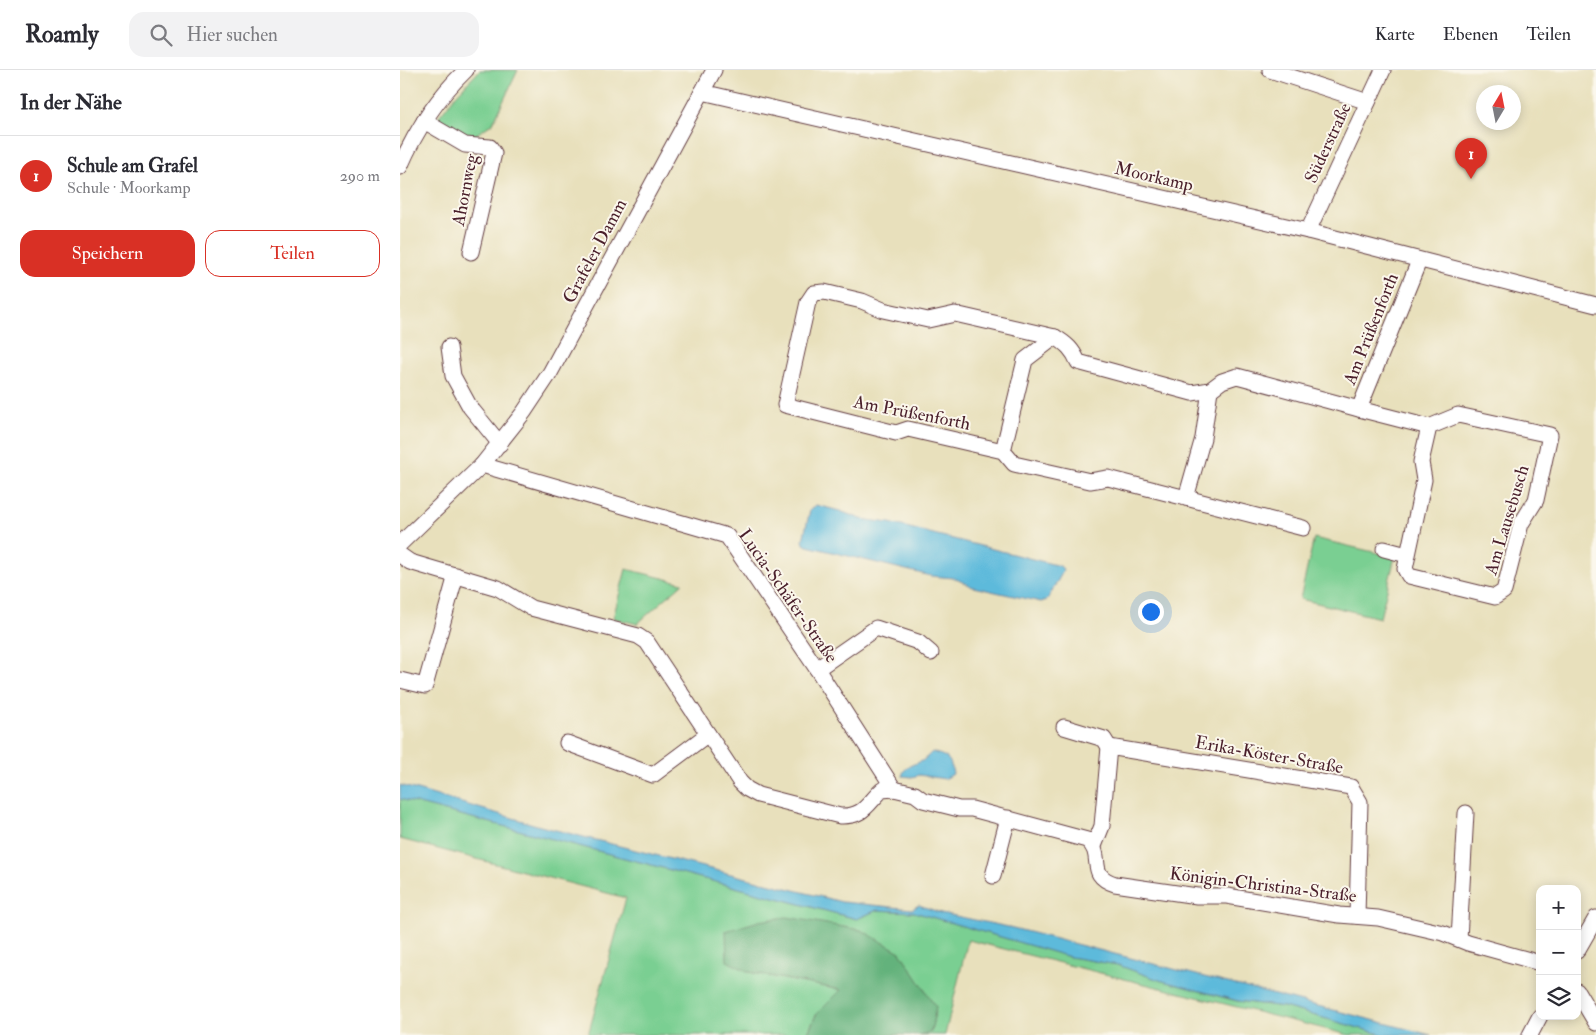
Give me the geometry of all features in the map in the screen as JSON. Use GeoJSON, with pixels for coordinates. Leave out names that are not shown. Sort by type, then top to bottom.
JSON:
{"type":"FeatureCollection","features":[{"type":"Feature","properties":{"kind":"street"},"geometry":{"type":"LineString","coordinates":[[400,167],[424,121],[466,70]]}},
{"type":"Feature","properties":{"kind":"street","name":"Grafeler Damm"},"geometry":{"type":"LineString","coordinates":[[400,544],[482,465],[524,412],[550,372],[714,70]]}},
{"type":"Feature","properties":{"kind":"street"},"geometry":{"type":"LineString","coordinates":[[1270,70],[1368,102]]}},
{"type":"Feature","properties":{"kind":"street","name":"Süderstraße"},"geometry":{"type":"LineString","coordinates":[[1308,231],[1383,70]]}},
{"type":"Feature","properties":{"kind":"street","name":"Moorkamp"},"geometry":{"type":"LineString","coordinates":[[702,92],[1308,231],[1596,305]]}},
{"type":"Feature","properties":{"kind":"street","name":"Ahornweg"},"geometry":{"type":"LineString","coordinates":[[424,121],[466,145],[490,147],[494,153],[471,252]]}},
{"type":"Feature","properties":{"kind":"street","name":"Am Prüßenforth"},"geometry":{"type":"LineString","coordinates":[[1303,528],[1108,478],[1090,481],[1014,464],[1003,451],[908,429],[896,433],[785,404],[810,297],[814,293],[824,292],[862,301],[883,310],[928,320],[955,314],[1055,337],[1065,343],[1073,352],[1078,362],[1192,393],[1210,390],[1222,381],[1237,376],[1359,409],[1419,260]]}},
{"type":"Feature","properties":{"kind":"street"},"geometry":{"type":"LineString","coordinates":[[1003,451],[1025,360],[1055,337]]}},
{"type":"Feature","properties":{"kind":"street"},"geometry":{"type":"LineString","coordinates":[[448,347],[453,376],[470,407],[500,444]]}},
{"type":"Feature","properties":{"kind":"street"},"geometry":{"type":"LineString","coordinates":[[1186,498],[1203,438],[1210,390]]}},
{"type":"Feature","properties":{"kind":"street"},"geometry":{"type":"LineString","coordinates":[[1359,409],[1429,427]]}},
{"type":"Feature","properties":{"kind":"street","name":"Am Lausebusch"},"geometry":{"type":"LineString","coordinates":[[1458,415],[1550,435],[1536,500],[1521,524],[1504,591],[1495,597],[1409,576],[1405,569],[1424,480],[1421,462],[1429,427],[1458,415]]}},
{"type":"Feature","properties":{"kind":"street","name":"Lucia-Schäfer-Straße"},"geometry":{"type":"LineString","coordinates":[[482,465],[727,536],[818,669],[894,789]]}},
{"type":"Feature","properties":{"kind":"street"},"geometry":{"type":"LineString","coordinates":[[1384,549],[1407,555]]}},
{"type":"Feature","properties":{"kind":"street"},"geometry":{"type":"LineString","coordinates":[[400,555],[410,562],[498,588],[531,608],[638,636],[647,642],[740,782],[758,795],[772,800],[840,816],[849,816],[864,810],[882,790],[894,789],[915,794],[924,800],[959,809],[972,809],[1078,837],[1087,840],[1094,846],[1102,826],[1109,747]]}},
{"type":"Feature","properties":{"kind":"street"},"geometry":{"type":"LineString","coordinates":[[400,680],[425,686],[456,575]]}},
{"type":"Feature","properties":{"kind":"street"},"geometry":{"type":"LineString","coordinates":[[818,669],[876,628],[918,642],[931,653]]}},
{"type":"Feature","properties":{"kind":"street","name":"Erika-Köster-Straße"},"geometry":{"type":"LineString","coordinates":[[1064,727],[1104,739],[1109,747],[1351,788],[1360,802],[1357,916]]}},
{"type":"Feature","properties":{"kind":"street"},"geometry":{"type":"LineString","coordinates":[[567,743],[653,775],[708,734]]}},
{"type":"Feature","properties":{"kind":"street"},"geometry":{"type":"LineString","coordinates":[[1459,939],[1466,813]]}},
{"type":"Feature","properties":{"kind":"street"},"geometry":{"type":"LineString","coordinates":[[993,876],[1008,818]]}},
{"type":"Feature","properties":{"kind":"street","name":"Königin-Christina-Straße"},"geometry":{"type":"LineString","coordinates":[[1094,846],[1098,874],[1105,881],[1115,884],[1197,896],[1227,896],[1338,915],[1378,918],[1443,933],[1468,943],[1536,962]]}},
{"type":"Feature","properties":{"kind":"street"},"geometry":{"type":"LineString","coordinates":[[1581,944],[1596,918]]}},
{"type":"Feature","properties":{"kind":"street"},"geometry":{"type":"LineString","coordinates":[[1581,998],[1596,1023]]}},
{"type":"Feature","properties":{"kind":"street"},"geometry":{"type":"LineString","coordinates":[[1530,1035],[1538,1020]]}},
{"type":"Feature","properties":{"kind":"green space"},"geometry":{"type":"Polygon","coordinates":[[[480,70],[518,70],[493,123],[468,140],[436,120],[456,95],[480,70]]]}},
{"type":"Feature","properties":{"kind":"green space"},"geometry":{"type":"Polygon","coordinates":[[[1314,538],[1395,557],[1380,618],[1300,599],[1314,538]]]}},
{"type":"Feature","properties":{"kind":"green space"},"geometry":{"type":"Polygon","coordinates":[[[626,569],[683,583],[637,624],[613,618],[626,569]]]}},
{"type":"Feature","properties":{"kind":"green space"},"geometry":{"type":"Polygon","coordinates":[[[400,799],[857,919],[877,910],[914,912],[1070,957],[1118,965],[1159,980],[1237,1001],[1284,1007],[1384,1035],[1349,1035],[968,940],[945,1035],[918,1035],[931,1032],[936,1007],[749,972],[841,990],[816,1015],[807,1035],[588,1035],[626,898],[400,839],[400,799]]]}},
{"type":"Feature","properties":{"kind":"green space"},"geometry":{"type":"Polygon","coordinates":[[[787,917],[861,930],[900,952],[936,1007],[931,1032],[918,1035],[807,1035],[816,1015],[841,990],[749,972],[727,961],[726,931],[759,921],[787,917]]]}},
{"type":"Feature","properties":{"kind":"water"},"geometry":{"type":"Polygon","coordinates":[[[816,505],[861,519],[890,523],[1060,566],[1063,569],[1062,573],[1047,600],[1041,602],[973,587],[954,578],[931,576],[807,546],[803,540],[810,510],[816,505]]]}},
{"type":"Feature","properties":{"kind":"water"},"geometry":{"type":"Polygon","coordinates":[[[932,752],[942,755],[949,761],[953,774],[945,779],[919,775],[912,777],[902,776],[907,767],[922,761],[932,752]]]}},
{"type":"Feature","properties":{"kind":"water"},"geometry":{"type":"Polygon","coordinates":[[[400,785],[540,826],[842,902],[912,909],[919,905],[941,913],[1013,928],[1431,1035],[1384,1035],[1284,1007],[1238,1001],[1159,980],[1118,965],[1070,957],[914,912],[877,910],[857,919],[400,799],[400,785]]]}},
{"type":"Feature","properties":{"kind":"place","name":"Schule am Grafel"},"geometry":{"type":"Point","coordinates":[1471,179]}}]}
